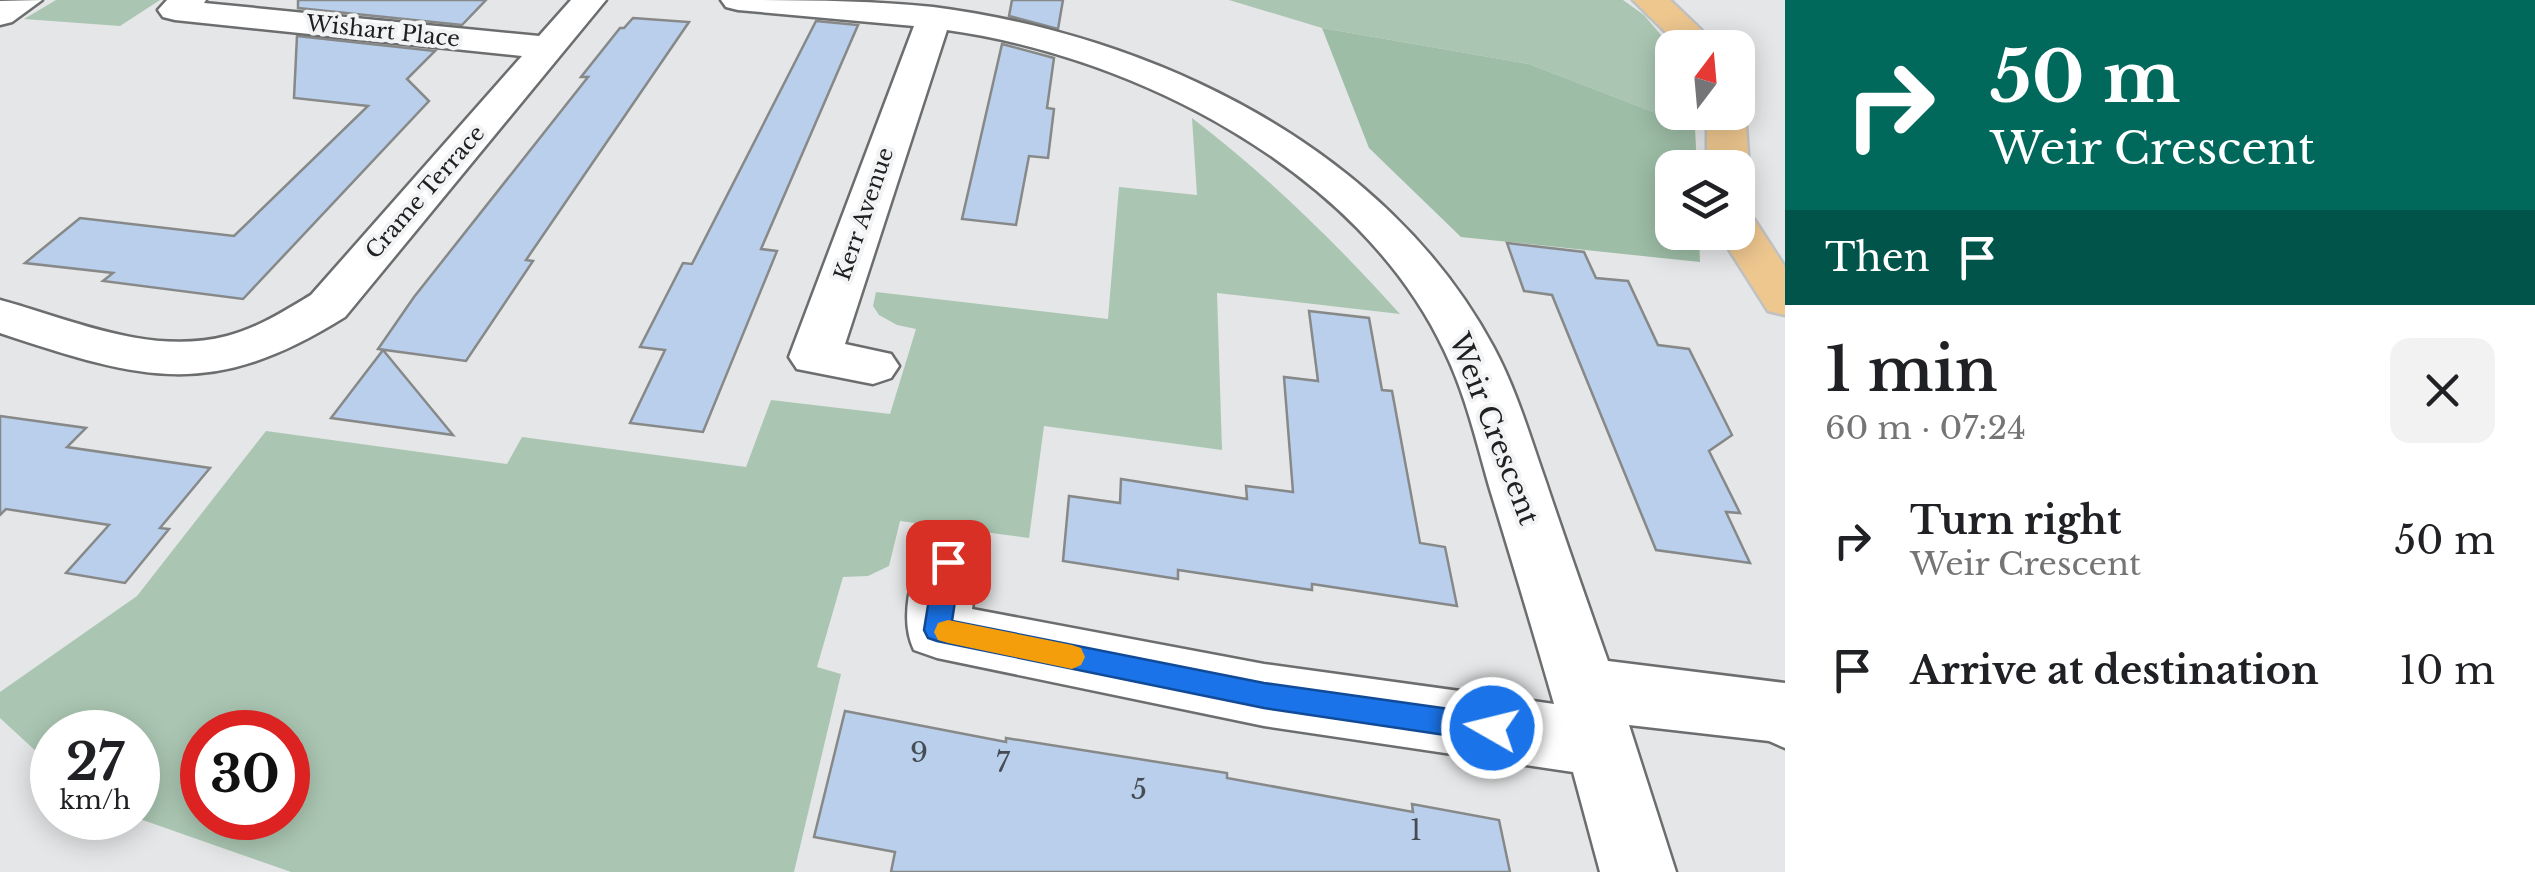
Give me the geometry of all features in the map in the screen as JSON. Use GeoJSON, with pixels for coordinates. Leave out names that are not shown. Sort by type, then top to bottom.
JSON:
{"type":"FeatureCollection","features":[{"type":"Feature","properties":{"kind":"main road"},"geometry":{"type":"LineString","coordinates":[[1650,0],[1683,30]]}},
{"type":"Feature","properties":{"kind":"main road"},"geometry":{"type":"LineString","coordinates":[[1749,250],[1785,300]]}},
{"type":"Feature","properties":{"kind":"street"},"geometry":{"type":"LineString","coordinates":[[0,15],[24,0]]}},
{"type":"Feature","properties":{"kind":"street","name":"Wishart Place"},"geometry":{"type":"LineString","coordinates":[[189,0],[175,10],[549,48]]}},
{"type":"Feature","properties":{"kind":"street","name":"Crame Terrace"},"geometry":{"type":"LineString","coordinates":[[0,316],[134,358],[182,363],[237,354],[288,333],[328,306],[588,0]]}},
{"type":"Feature","properties":{"kind":"street","name":"Weir Crescent"},"geometry":{"type":"LineString","coordinates":[[738,0],[934,18],[989,27],[1105,58],[1214,103],[1326,179],[1377,225],[1420,272],[1459,329],[1483,383],[1594,716],[1638,872]]}},
{"type":"Feature","properties":{"kind":"street","name":"Kerr Avenue"},"geometry":{"type":"LineString","coordinates":[[873,366],[815,357],[934,18]]}},
{"type":"Feature","properties":{"kind":"street"},"geometry":{"type":"LineString","coordinates":[[948,562],[937,630],[1264,696],[1594,716],[1782,710]]}},
{"type":"Feature","properties":{"kind":"green space"},"geometry":{"type":"Polygon","coordinates":[[[56,0],[160,0],[120,26],[24,19],[56,0]]]}},
{"type":"Feature","properties":{"kind":"green space"},"geometry":{"type":"Polygon","coordinates":[[[1229,0],[1623,0],[1657,30],[1655,113],[1529,64],[1322,28],[1229,0]]]}},
{"type":"Feature","properties":{"kind":"green space"},"geometry":{"type":"Polygon","coordinates":[[[1322,28],[1529,64],[1655,113],[1655,130],[1695,130],[1696,150],[1655,150],[1655,250],[1700,250],[1700,262],[1461,237],[1369,148],[1322,28]]]}},
{"type":"Feature","properties":{"kind":"green space"},"geometry":{"type":"Polygon","coordinates":[[[1192,118],[1300,211],[1400,314],[1217,293],[1222,450],[1044,426],[1029,538],[900,521],[889,566],[868,576],[843,577],[817,667],[841,674],[794,872],[291,872],[200,840],[310,840],[310,710],[180,710],[180,833],[160,826],[160,710],[30,710],[30,746],[0,718],[0,692],[137,596],[266,431],[507,464],[522,437],[746,467],[771,400],[890,414],[916,329],[879,315],[873,306],[876,292],[1108,319],[1119,187],[1197,195],[1192,118]]]}},
{"type":"Feature","properties":{"kind":"building"},"geometry":{"type":"Polygon","coordinates":[[[298,0],[486,0],[462,25],[298,8],[298,0]]]}},
{"type":"Feature","properties":{"kind":"building"},"geometry":{"type":"Polygon","coordinates":[[[1012,0],[1063,0],[1058,29],[1009,16],[1012,0]]]}},
{"type":"Feature","properties":{"kind":"building"},"geometry":{"type":"Polygon","coordinates":[[[633,18],[689,22],[526,260],[533,261],[466,361],[378,349],[414,297],[588,77],[581,77],[620,28],[633,18]]]}},
{"type":"Feature","properties":{"kind":"building"},"geometry":{"type":"Polygon","coordinates":[[[816,21],[858,25],[761,249],[777,251],[703,432],[630,423],[665,350],[640,347],[683,263],[692,264],[816,21]]]}},
{"type":"Feature","properties":{"kind":"building"},"geometry":{"type":"Polygon","coordinates":[[[297,36],[435,51],[407,79],[429,101],[243,299],[103,281],[113,273],[25,263],[80,218],[234,236],[368,106],[294,98],[297,36]]]}},
{"type":"Feature","properties":{"kind":"building"},"geometry":{"type":"Polygon","coordinates":[[[1002,44],[1054,58],[1047,108],[1054,109],[1048,158],[1029,156],[1016,225],[962,219],[1002,44]]]}},
{"type":"Feature","properties":{"kind":"building"},"geometry":{"type":"Polygon","coordinates":[[[1507,243],[1584,252],[1596,278],[1628,281],[1658,345],[1689,349],[1732,435],[1709,451],[1740,513],[1726,512],[1750,563],[1656,550],[1552,295],[1524,291],[1507,243]]]}},
{"type":"Feature","properties":{"kind":"building"},"geometry":{"type":"Polygon","coordinates":[[[1309,311],[1369,318],[1382,390],[1392,391],[1420,543],[1445,547],[1457,606],[1312,584],[1312,590],[1178,570],[1178,579],[1063,561],[1069,496],[1120,503],[1121,479],[1247,499],[1246,486],[1293,492],[1284,377],[1318,381],[1309,311]]]}},
{"type":"Feature","properties":{"kind":"building"},"geometry":{"type":"Polygon","coordinates":[[[383,350],[453,435],[331,418],[383,350]]]}},
{"type":"Feature","properties":{"kind":"building"},"geometry":{"type":"Polygon","coordinates":[[[0,416],[86,428],[67,447],[210,468],[160,528],[169,529],[125,583],[66,573],[109,525],[6,509],[0,515],[0,416]]]}},
{"type":"Feature","properties":{"kind":"building"},"geometry":{"type":"Polygon","coordinates":[[[845,711],[1006,742],[1006,738],[1227,773],[1227,778],[1413,812],[1412,804],[1499,820],[1510,872],[891,872],[895,852],[814,837],[845,711]]]}},
{"type":"Feature","properties":{"kind":"slow traffic"},"geometry":{"type":"LineString","coordinates":[[948,632],[1072,657]]}},
{"type":"Feature","properties":{"kind":"route"},"geometry":{"type":"LineString","coordinates":[[948,562],[937,630],[1264,696],[1492,728]]}}]}
